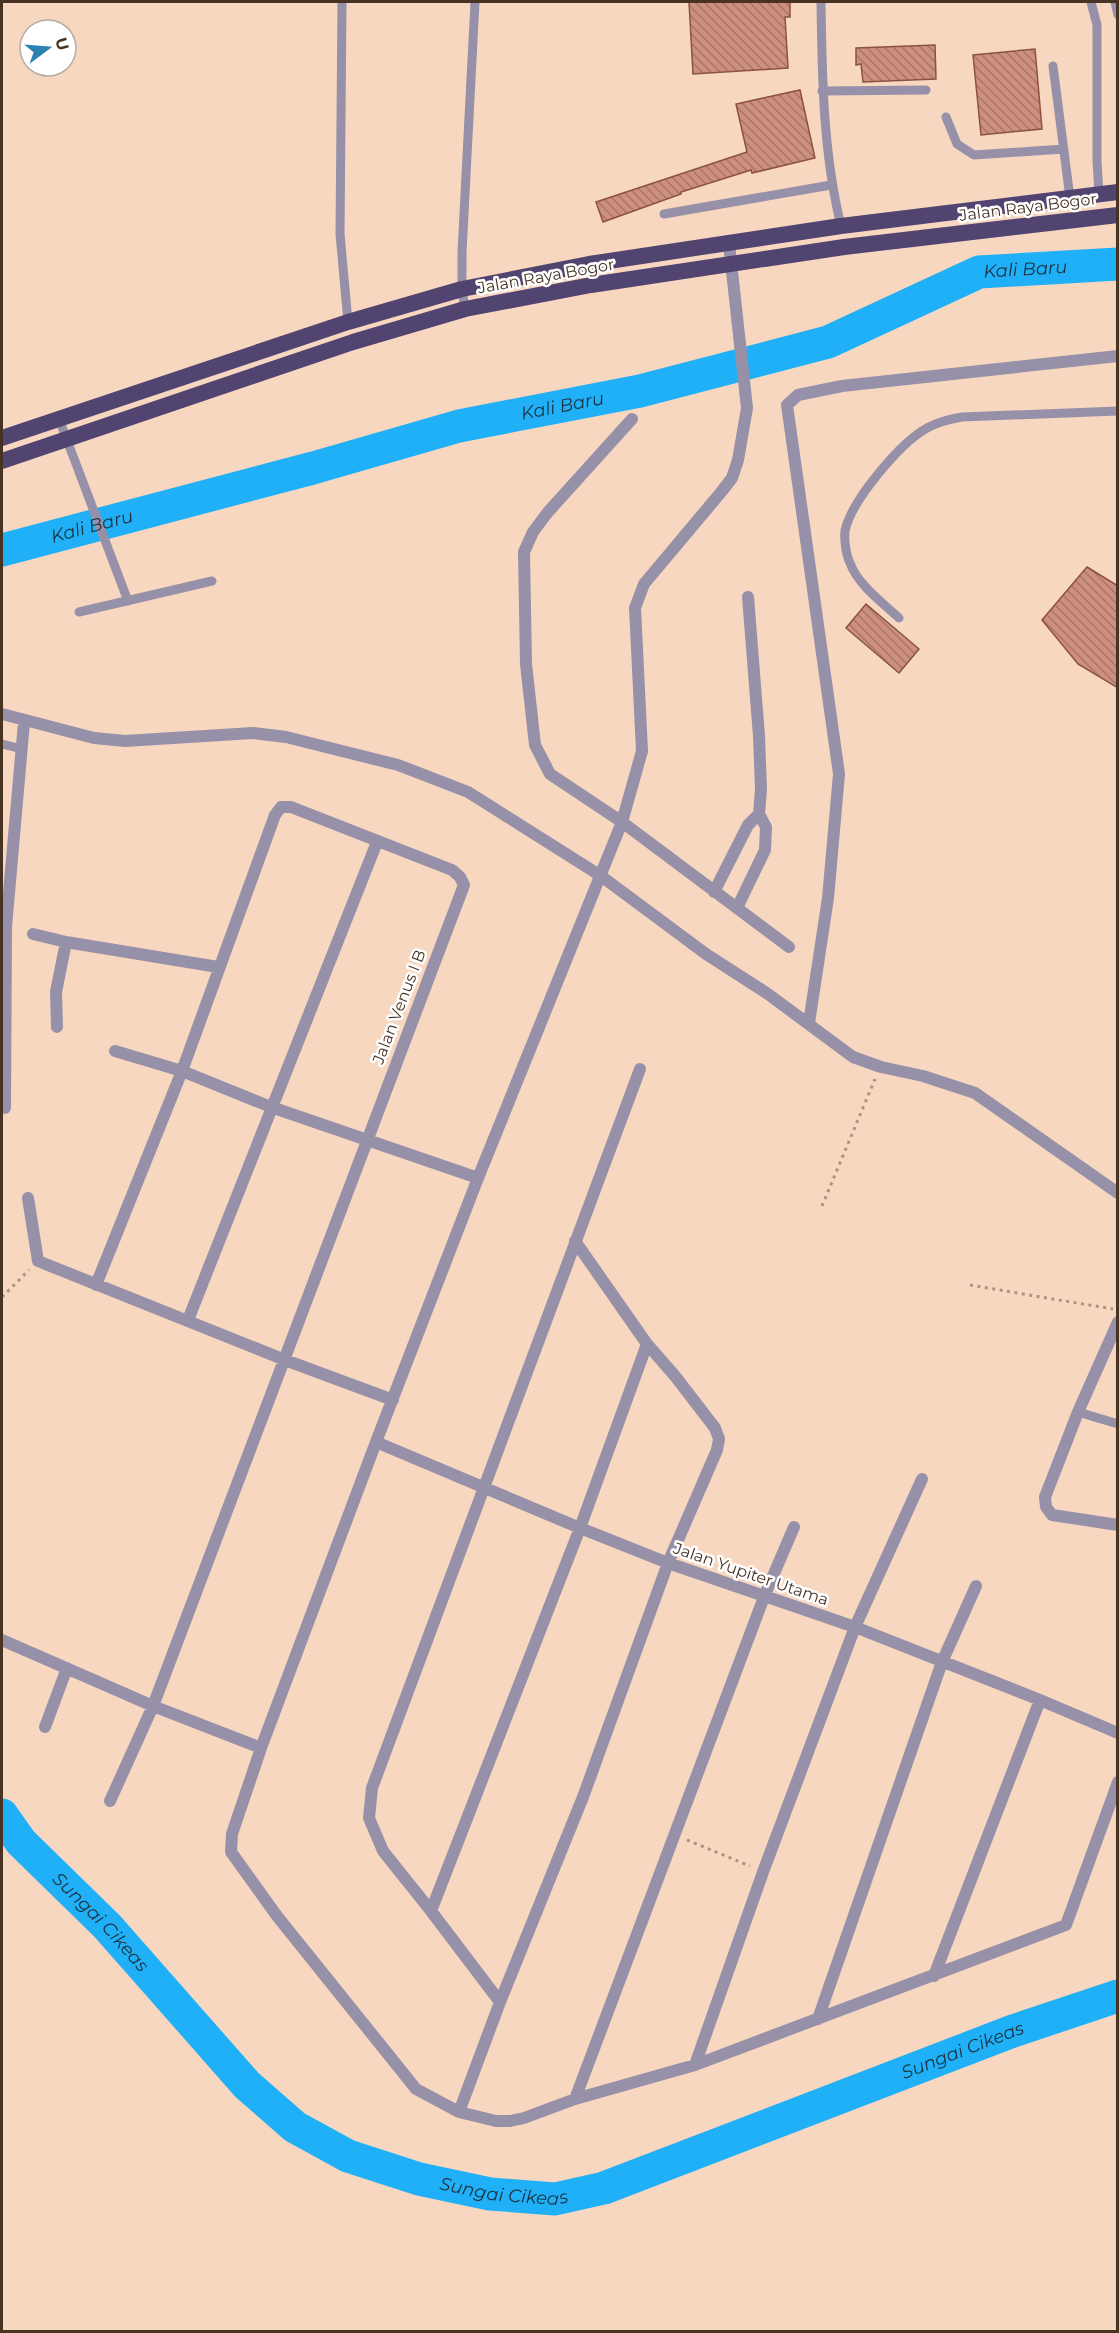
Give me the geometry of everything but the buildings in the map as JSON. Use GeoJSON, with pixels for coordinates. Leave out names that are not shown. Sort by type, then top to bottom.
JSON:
{"type":"FeatureCollection","features":[{"type":"Feature","properties":{"kind":"highway","name":"Jalan Raya Bogor"},"geometry":{"type":"LineString","coordinates":[[2,438],[348,322],[462,289],[589,264],[841,226],[1118,192]]}},
{"type":"Feature","properties":{"kind":"highway","name":"Jalan Raya Bogor"},"geometry":{"type":"LineString","coordinates":[[2,460],[353,342],[465,309],[591,285],[844,248],[1118,214]]}},
{"type":"Feature","properties":{"kind":"street"},"geometry":{"type":"LineString","coordinates":[[729,244],[747,408],[738,460],[732,478],[644,584],[636,608],[642,751],[622,822],[478,1178],[376,1442],[261,1748],[232,1834],[231,1852],[277,1916],[416,2089],[459,2112],[488,2119],[510,2121],[575,2099],[695,2065],[1066,1925],[1118,1782]]}},
{"type":"Feature","properties":{"kind":"street"},"geometry":{"type":"LineString","coordinates":[[809,1023],[828,898],[839,774],[788,405],[798,395],[842,386],[1118,356]]}},
{"type":"Feature","properties":{"kind":"street"},"geometry":{"type":"LineString","coordinates":[[632,419],[548,512],[533,532],[524,552],[526,664],[535,745],[550,774],[622,822],[789,947]]}},
{"type":"Feature","properties":{"kind":"street"},"geometry":{"type":"LineString","coordinates":[[737,908],[765,850],[766,827],[759,814],[760,747],[748,597]]}},
{"type":"Feature","properties":{"kind":"street"},"geometry":{"type":"LineString","coordinates":[[2,714],[24,722],[94,738],[125,741],[253,733],[286,737],[398,765],[468,792],[601,876],[706,954],[809,1023],[853,1056],[881,1067],[922,1076],[975,1093],[1118,1193]]}},
{"type":"Feature","properties":{"kind":"street"},"geometry":{"type":"LineString","coordinates":[[5,1108],[6,927],[24,722]]}},
{"type":"Feature","properties":{"kind":"street"},"geometry":{"type":"LineString","coordinates":[[96,1285],[182,1071],[275,815],[281,807],[291,807],[377,842],[188,1320]]}},
{"type":"Feature","properties":{"kind":"street"},"geometry":{"type":"LineString","coordinates":[[714,892],[748,825],[759,814]]}},
{"type":"Feature","properties":{"kind":"street","name":"Jalan Venus I B"},"geometry":{"type":"LineString","coordinates":[[110,1801],[153,1706],[464,885],[452,870],[377,842]]}},
{"type":"Feature","properties":{"kind":"street"},"geometry":{"type":"LineString","coordinates":[[33,934],[66,942],[218,967]]}},
{"type":"Feature","properties":{"kind":"street"},"geometry":{"type":"LineString","coordinates":[[57,1027],[56,992],[66,942]]}},
{"type":"Feature","properties":{"kind":"street"},"geometry":{"type":"LineString","coordinates":[[115,1051],[182,1071],[271,1107],[478,1178]]}},
{"type":"Feature","properties":{"kind":"street"},"geometry":{"type":"LineString","coordinates":[[500,2002],[383,1851],[369,1818],[372,1788],[486,1488],[574,1242],[640,1069]]}},
{"type":"Feature","properties":{"kind":"street"},"geometry":{"type":"LineString","coordinates":[[28,1198],[39,1261],[285,1360],[393,1400]]}},
{"type":"Feature","properties":{"kind":"street"},"geometry":{"type":"LineString","coordinates":[[459,2112],[500,2002],[583,1797],[669,1563],[717,1450],[719,1439],[715,1428],[647,1344],[574,1242]]}},
{"type":"Feature","properties":{"kind":"street"},"geometry":{"type":"LineString","coordinates":[[1118,1322],[1078,1412],[1045,1497],[1046,1507],[1052,1515],[1118,1525]]}},
{"type":"Feature","properties":{"kind":"street"},"geometry":{"type":"LineString","coordinates":[[431,1911],[580,1528],[647,1344]]}},
{"type":"Feature","properties":{"kind":"street","name":"Jalan Yupiter Utama"},"geometry":{"type":"LineString","coordinates":[[376,1442],[669,1563],[855,1627],[1118,1733]]}},
{"type":"Feature","properties":{"kind":"street"},"geometry":{"type":"LineString","coordinates":[[695,2065],[763,1872],[855,1627],[922,1479]]}},
{"type":"Feature","properties":{"kind":"street"},"geometry":{"type":"LineString","coordinates":[[575,2099],[764,1597],[794,1527]]}},
{"type":"Feature","properties":{"kind":"street"},"geometry":{"type":"LineString","coordinates":[[818,2019],[942,1662],[976,1586]]}},
{"type":"Feature","properties":{"kind":"street"},"geometry":{"type":"LineString","coordinates":[[2,1640],[153,1706],[261,1748]]}},
{"type":"Feature","properties":{"kind":"street"},"geometry":{"type":"LineString","coordinates":[[45,1726],[67,1668]]}},
{"type":"Feature","properties":{"kind":"street"},"geometry":{"type":"LineString","coordinates":[[934,1976],[1040,1700]]}},
{"type":"Feature","properties":{"kind":"lane"},"geometry":{"type":"LineString","coordinates":[[342,2],[340,234],[348,322]]}},
{"type":"Feature","properties":{"kind":"lane"},"geometry":{"type":"LineString","coordinates":[[465,309],[462,289],[462,252],[474,2]]}},
{"type":"Feature","properties":{"kind":"lane"},"geometry":{"type":"LineString","coordinates":[[821,2],[822,91],[831,185],[841,226]]}},
{"type":"Feature","properties":{"kind":"lane"},"geometry":{"type":"LineString","coordinates":[[1092,2],[1097,25],[1099,194]]}},
{"type":"Feature","properties":{"kind":"lane"},"geometry":{"type":"LineString","coordinates":[[1115,2],[1118,15]]}},
{"type":"Feature","properties":{"kind":"lane"},"geometry":{"type":"LineString","coordinates":[[1053,66],[1070,198]]}},
{"type":"Feature","properties":{"kind":"lane"},"geometry":{"type":"LineString","coordinates":[[822,91],[926,90]]}},
{"type":"Feature","properties":{"kind":"lane"},"geometry":{"type":"LineString","coordinates":[[946,117],[957,144],[974,155],[1064,149]]}},
{"type":"Feature","properties":{"kind":"lane"},"geometry":{"type":"LineString","coordinates":[[664,214],[831,185]]}},
{"type":"Feature","properties":{"kind":"lane"},"geometry":{"type":"LineString","coordinates":[[899,618],[861,581],[850,565],[845,531],[862,494],[890,459],[925,429],[945,420],[962,417],[1118,411]]}},
{"type":"Feature","properties":{"kind":"lane"},"geometry":{"type":"LineString","coordinates":[[59,419],[128,601]]}},
{"type":"Feature","properties":{"kind":"lane"},"geometry":{"type":"LineString","coordinates":[[79,612],[212,581]]}},
{"type":"Feature","properties":{"kind":"lane"},"geometry":{"type":"LineString","coordinates":[[2,744],[22,749]]}},
{"type":"Feature","properties":{"kind":"lane"},"geometry":{"type":"LineString","coordinates":[[1078,1412],[1118,1424]]}},
{"type":"Feature","properties":{"kind":"path"},"geometry":{"type":"LineString","coordinates":[[822,1206],[881,1067]]}},
{"type":"Feature","properties":{"kind":"path"},"geometry":{"type":"LineString","coordinates":[[2,1297],[39,1261]]}},
{"type":"Feature","properties":{"kind":"path"},"geometry":{"type":"LineString","coordinates":[[970,1285],[1118,1310]]}},
{"type":"Feature","properties":{"kind":"path"},"geometry":{"type":"LineString","coordinates":[[676,1834],[692,1843],[763,1872]]}},
{"type":"Feature","properties":{"kind":"waterway","name":"Kali Baru"},"geometry":{"type":"LineString","coordinates":[[2,550],[313,468],[459,426],[640,391],[828,342],[979,272],[1118,264]]}},
{"type":"Feature","properties":{"kind":"waterway","name":"Sungai Cikeas"},"geometry":{"type":"LineString","coordinates":[[2,1815],[21,1842],[107,1926],[247,2085],[295,2127],[348,2156],[419,2179],[490,2194],[555,2199],[604,2188],[1013,2031],[1118,1996]]}}]}
